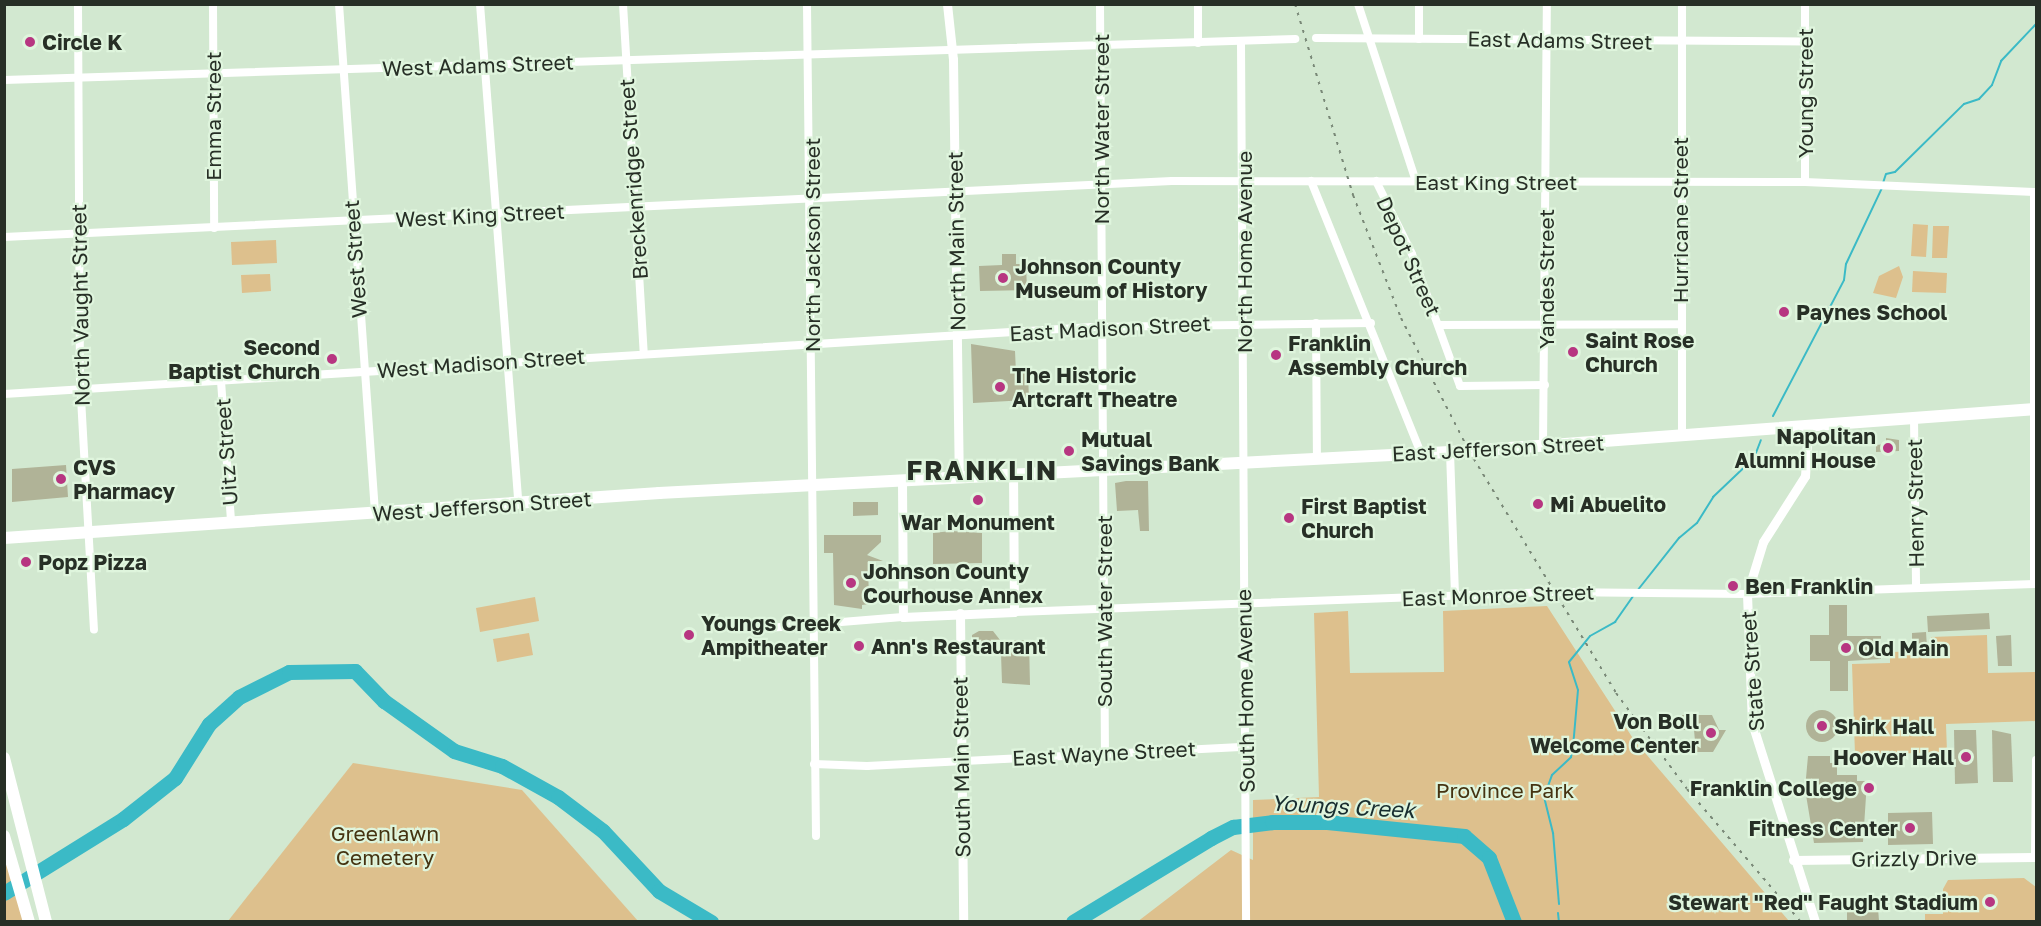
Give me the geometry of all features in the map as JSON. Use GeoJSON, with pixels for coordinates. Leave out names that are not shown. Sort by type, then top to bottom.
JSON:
{"type":"FeatureCollection","features":[{"type":"Feature","properties":{"kind":"main road","name":"East Jefferson Street"},"geometry":{"type":"LineString","coordinates":[[959,478],[1245,461],[1450,452],[2035,409]]}},
{"type":"Feature","properties":{"kind":"main road","name":"West Jefferson Street"},"geometry":{"type":"LineString","coordinates":[[4,538],[518,502],[959,478]]}},
{"type":"Feature","properties":{"kind":"main road"},"geometry":{"type":"LineString","coordinates":[[4,758],[10,817],[25,848],[45,921]]}},
{"type":"Feature","properties":{"kind":"main road"},"geometry":{"type":"LineString","coordinates":[[4,836],[29,921]]}},
{"type":"Feature","properties":{"kind":"street","name":"North Vaught Street"},"geometry":{"type":"LineString","coordinates":[[78,4],[80,390],[91,531],[94,630]]}},
{"type":"Feature","properties":{"kind":"street","name":"Emma Street"},"geometry":{"type":"LineString","coordinates":[[213,4],[214,228]]}},
{"type":"Feature","properties":{"kind":"street","name":"West Street"},"geometry":{"type":"LineString","coordinates":[[339,4],[352,221],[375,513]]}},
{"type":"Feature","properties":{"kind":"street"},"geometry":{"type":"LineString","coordinates":[[480,4],[486,65],[493,216],[518,502]]}},
{"type":"Feature","properties":{"kind":"street","name":"Breckenridge Street"},"geometry":{"type":"LineString","coordinates":[[623,4],[644,353]]}},
{"type":"Feature","properties":{"kind":"street","name":"North Jackson Street"},"geometry":{"type":"LineString","coordinates":[[807,4],[812,201],[816,836]]}},
{"type":"Feature","properties":{"kind":"street","name":"North Main Street"},"geometry":{"type":"LineString","coordinates":[[947,4],[952,51],[959,478]]}},
{"type":"Feature","properties":{"kind":"street","name":"North Water Street"},"geometry":{"type":"LineString","coordinates":[[1100,4],[1103,470]]}},
{"type":"Feature","properties":{"kind":"street"},"geometry":{"type":"LineString","coordinates":[[1198,4],[1198,44]]}},
{"type":"Feature","properties":{"kind":"street"},"geometry":{"type":"LineString","coordinates":[[1358,4],[1416,181]]}},
{"type":"Feature","properties":{"kind":"street"},"geometry":{"type":"LineString","coordinates":[[1419,4],[1419,39]]}},
{"type":"Feature","properties":{"kind":"street","name":"Yandes Street"},"geometry":{"type":"LineString","coordinates":[[1543,446],[1546,324],[1547,4]]}},
{"type":"Feature","properties":{"kind":"street","name":"Hurricane Street"},"geometry":{"type":"LineString","coordinates":[[1682,4],[1680,183],[1682,436]]}},
{"type":"Feature","properties":{"kind":"street","name":"Young Street"},"geometry":{"type":"LineString","coordinates":[[1805,4],[1805,182]]}},
{"type":"Feature","properties":{"kind":"street","name":"East Adams Street"},"geometry":{"type":"LineString","coordinates":[[1316,38],[1805,42]]}},
{"type":"Feature","properties":{"kind":"street"},"geometry":{"type":"LineString","coordinates":[[952,51],[1295,39]]}},
{"type":"Feature","properties":{"kind":"street","name":"North Home Avenue"},"geometry":{"type":"LineString","coordinates":[[1242,42],[1245,461]]}},
{"type":"Feature","properties":{"kind":"street","name":"West Adams Street"},"geometry":{"type":"LineString","coordinates":[[4,80],[952,51]]}},
{"type":"Feature","properties":{"kind":"street","name":"East King Street"},"geometry":{"type":"LineString","coordinates":[[955,193],[1101,184],[1243,181],[1805,182],[2035,192]]}},
{"type":"Feature","properties":{"kind":"street"},"geometry":{"type":"LineString","coordinates":[[1311,181],[1371,323],[1421,453]]}},
{"type":"Feature","properties":{"kind":"street","name":"Depot Street"},"geometry":{"type":"LineString","coordinates":[[1376,181],[1412,254],[1460,386],[1545,385]]}},
{"type":"Feature","properties":{"kind":"street"},"geometry":{"type":"LineString","coordinates":[[2035,192],[2035,584]]}},
{"type":"Feature","properties":{"kind":"street","name":"West King Street"},"geometry":{"type":"LineString","coordinates":[[4,237],[955,193]]}},
{"type":"Feature","properties":{"kind":"street","name":"East Madison Street"},"geometry":{"type":"LineString","coordinates":[[957,336],[1103,327],[1245,323],[1371,323]]}},
{"type":"Feature","properties":{"kind":"street"},"geometry":{"type":"LineString","coordinates":[[1316,323],[1317,458]]}},
{"type":"Feature","properties":{"kind":"street"},"geometry":{"type":"LineString","coordinates":[[1439,325],[1680,324]]}},
{"type":"Feature","properties":{"kind":"street","name":"West Madison Street"},"geometry":{"type":"LineString","coordinates":[[4,394],[644,353],[957,336]]}},
{"type":"Feature","properties":{"kind":"street","name":"Uitz Street"},"geometry":{"type":"LineString","coordinates":[[221,381],[231,522]]}},
{"type":"Feature","properties":{"kind":"street","name":"Henry Street"},"geometry":{"type":"LineString","coordinates":[[1914,418],[1916,588]]}},
{"type":"Feature","properties":{"kind":"street","name":"State Street"},"geometry":{"type":"LineString","coordinates":[[1809,426],[1805,476],[1763,542],[1747,594],[1752,723],[1793,860],[1815,921]]}},
{"type":"Feature","properties":{"kind":"street"},"geometry":{"type":"LineString","coordinates":[[1450,452],[1455,596]]}},
{"type":"Feature","properties":{"kind":"street","name":"South Home Avenue"},"geometry":{"type":"LineString","coordinates":[[1245,461],[1246,921]]}},
{"type":"Feature","properties":{"kind":"street","name":"South Water Street"},"geometry":{"type":"LineString","coordinates":[[1103,470],[1105,752]]}},
{"type":"Feature","properties":{"kind":"street"},"geometry":{"type":"LineString","coordinates":[[1013,475],[1014,612]]}},
{"type":"Feature","properties":{"kind":"street"},"geometry":{"type":"LineString","coordinates":[[756,629],[903,617],[902,482]]}},
{"type":"Feature","properties":{"kind":"street","name":"East Monroe Street"},"geometry":{"type":"LineString","coordinates":[[903,617],[960,613],[1455,596],[1609,592],[1747,594],[2035,584]]}},
{"type":"Feature","properties":{"kind":"street","name":"South Main Street"},"geometry":{"type":"LineString","coordinates":[[960,613],[963,917]]}},
{"type":"Feature","properties":{"kind":"street","name":"East Wayne Street"},"geometry":{"type":"LineString","coordinates":[[814,764],[961,761],[1105,752],[1246,747]]}},
{"type":"Feature","properties":{"kind":"street"},"geometry":{"type":"LineString","coordinates":[[2036,760],[2036,857]]}},
{"type":"Feature","properties":{"kind":"street","name":"Grizzly Drive"},"geometry":{"type":"LineString","coordinates":[[1793,860],[2036,857]]}},
{"type":"Feature","properties":{"kind":"green space"},"geometry":{"type":"Polygon","coordinates":[[[1913,224],[1928,225],[1926,257],[1911,256],[1913,224]]]}},
{"type":"Feature","properties":{"kind":"green space"},"geometry":{"type":"Polygon","coordinates":[[[1933,226],[1949,226],[1947,258],[1932,258],[1933,226]]]}},
{"type":"Feature","properties":{"kind":"green space"},"geometry":{"type":"Polygon","coordinates":[[[276,240],[277,263],[232,265],[231,242],[276,240]]]}},
{"type":"Feature","properties":{"kind":"green space"},"geometry":{"type":"Polygon","coordinates":[[[1899,266],[1903,277],[1896,298],[1873,293],[1879,276],[1899,266]]]}},
{"type":"Feature","properties":{"kind":"green space"},"geometry":{"type":"Polygon","coordinates":[[[1913,271],[1947,273],[1946,293],[1912,292],[1913,271]]]}},
{"type":"Feature","properties":{"kind":"green space"},"geometry":{"type":"Polygon","coordinates":[[[270,274],[271,291],[242,293],[241,275],[270,274]]]}},
{"type":"Feature","properties":{"kind":"green space"},"geometry":{"type":"Polygon","coordinates":[[[535,597],[539,621],[480,632],[476,608],[535,597]]]}},
{"type":"Feature","properties":{"kind":"green space","name":"Province Park"},"geometry":{"type":"Polygon","coordinates":[[[1547,606],[1634,740],[1789,921],[1137,922],[1231,850],[1253,860],[1253,800],[1319,797],[1314,613],[1348,611],[1350,673],[1444,672],[1443,611],[1547,606]]]}},
{"type":"Feature","properties":{"kind":"green space"},"geometry":{"type":"Polygon","coordinates":[[[529,633],[533,655],[497,662],[493,639],[529,633]]]}},
{"type":"Feature","properties":{"kind":"green space"},"geometry":{"type":"Polygon","coordinates":[[[1987,635],[1988,673],[2036,672],[2036,721],[1946,724],[1947,752],[1855,755],[1852,664],[1890,663],[1890,652],[1931,651],[1931,637],[1987,635]]]}},
{"type":"Feature","properties":{"kind":"green space","name":"Greenlawn Cemetery"},"geometry":{"type":"Polygon","coordinates":[[[353,763],[522,790],[638,921],[228,921],[353,763]]]}},
{"type":"Feature","properties":{"kind":"green space"},"geometry":{"type":"Polygon","coordinates":[[[5,853],[26,921],[5,921],[5,853]]]}},
{"type":"Feature","properties":{"kind":"green space","name":"Stewart \"Red\" Faught Stadium"},"geometry":{"type":"Polygon","coordinates":[[[2024,878],[2036,887],[2036,921],[1925,921],[1925,914],[1943,914],[1943,889],[1948,880],[2024,878]]]}},
{"type":"Feature","properties":{"kind":"building","name":"Johnson County Museum of History"},"geometry":{"type":"Polygon","coordinates":[[[1002,254],[1016,254],[1016,264],[1026,264],[1027,290],[980,291],[979,266],[1002,265],[1002,254]]]}},
{"type":"Feature","properties":{"kind":"building"},"geometry":{"type":"Polygon","coordinates":[[[971,344],[1015,351],[1016,373],[1028,372],[1029,400],[973,403],[971,344]]]}},
{"type":"Feature","properties":{"kind":"building","name":"Napolitan Alumni House"},"geometry":{"type":"Polygon","coordinates":[[[1886,438],[1899,440],[1899,451],[1876,452],[1876,445],[1886,444],[1886,438]]]}},
{"type":"Feature","properties":{"kind":"building","name":"CVS Pharmacy"},"geometry":{"type":"Polygon","coordinates":[[[66,465],[68,497],[12,502],[12,469],[66,465]]]}},
{"type":"Feature","properties":{"kind":"building"},"geometry":{"type":"Polygon","coordinates":[[[1148,481],[1149,531],[1140,531],[1138,510],[1117,511],[1115,483],[1148,481]]]}},
{"type":"Feature","properties":{"kind":"building"},"geometry":{"type":"Polygon","coordinates":[[[853,502],[878,502],[878,515],[853,516],[853,502]]]}},
{"type":"Feature","properties":{"kind":"building"},"geometry":{"type":"Polygon","coordinates":[[[951,531],[982,533],[982,563],[933,564],[933,533],[951,531]]]}},
{"type":"Feature","properties":{"kind":"building","name":"Johnson County Courhouse Annex"},"geometry":{"type":"Polygon","coordinates":[[[824,535],[881,535],[881,542],[867,555],[883,561],[868,561],[869,604],[862,605],[862,609],[834,605],[833,553],[824,553],[824,535]]]}},
{"type":"Feature","properties":{"kind":"building","name":"Old Main"},"geometry":{"type":"Polygon","coordinates":[[[1829,605],[1847,605],[1847,636],[1881,636],[1881,659],[1848,661],[1848,691],[1830,691],[1830,661],[1810,661],[1810,635],[1829,635],[1829,605]]]}},
{"type":"Feature","properties":{"kind":"building"},"geometry":{"type":"Polygon","coordinates":[[[1989,613],[1990,629],[1928,632],[1927,616],[1989,613]]]}},
{"type":"Feature","properties":{"kind":"building"},"geometry":{"type":"Polygon","coordinates":[[[979,631],[993,631],[1000,640],[1029,640],[1030,685],[1002,683],[1001,654],[972,654],[972,635],[979,631]]]}},
{"type":"Feature","properties":{"kind":"building"},"geometry":{"type":"Polygon","coordinates":[[[1926,632],[1927,648],[1912,648],[1912,633],[1926,632]]]}},
{"type":"Feature","properties":{"kind":"building"},"geometry":{"type":"Polygon","coordinates":[[[2011,635],[2012,666],[1998,666],[1996,636],[2011,635]]]}},
{"type":"Feature","properties":{"kind":"building","name":"Shirk Hall"},"geometry":{"type":"Polygon","coordinates":[[[1822,710],[1833,715],[1838,726],[1833,737],[1822,742],[1811,737],[1806,726],[1811,715],[1822,710]]]}},
{"type":"Feature","properties":{"kind":"building","name":"Von Boll Welcome Center"},"geometry":{"type":"Polygon","coordinates":[[[1682,715],[1712,715],[1719,730],[1726,730],[1713,752],[1696,752],[1694,730],[1683,730],[1682,715]]]}},
{"type":"Feature","properties":{"kind":"building","name":"Hoover Hall"},"geometry":{"type":"Polygon","coordinates":[[[1954,730],[1976,730],[1978,783],[1955,784],[1954,730]]]}},
{"type":"Feature","properties":{"kind":"building"},"geometry":{"type":"Polygon","coordinates":[[[1992,730],[2011,734],[2013,782],[1993,782],[1992,730]]]}},
{"type":"Feature","properties":{"kind":"building"},"geometry":{"type":"Polygon","coordinates":[[[1808,756],[1830,756],[1830,763],[1837,763],[1837,775],[1857,775],[1857,781],[1867,781],[1863,842],[1814,843],[1805,789],[1808,756]]]}},
{"type":"Feature","properties":{"kind":"building","name":"Fitness Center"},"geometry":{"type":"Polygon","coordinates":[[[1932,812],[1933,844],[1888,845],[1888,813],[1932,812]]]}},
{"type":"Feature","properties":{"kind":"building"},"geometry":{"type":"Polygon","coordinates":[[[1878,908],[1879,921],[1847,921],[1847,909],[1878,908]]]}},
{"type":"Feature","properties":{"kind":"waterway"},"geometry":{"type":"LineString","coordinates":[[1883,183],[1886,174],[1895,172],[1964,104],[1979,99],[1992,85],[2001,61],[2036,24]]}},
{"type":"Feature","properties":{"kind":"waterway"},"geometry":{"type":"LineString","coordinates":[[1773,416],[1844,280],[1846,264],[1882,188]]}},
{"type":"Feature","properties":{"kind":"waterway"},"geometry":{"type":"LineString","coordinates":[[1637,591],[1679,538],[1697,523],[1713,497],[1754,458],[1761,440]]}},
{"type":"Feature","properties":{"kind":"waterway"},"geometry":{"type":"LineString","coordinates":[[1559,904],[1553,833],[1544,797],[1552,775],[1571,757],[1573,747],[1578,690],[1569,662],[1590,636],[1615,622],[1633,596]]}},
{"type":"Feature","properties":{"kind":"waterway","name":"Youngs Creek"},"geometry":{"type":"LineString","coordinates":[[4,893],[123,819],[175,778],[209,724],[239,697],[289,672],[355,671],[384,701],[454,751],[502,766],[558,797],[603,831],[659,891],[711,922]]}},
{"type":"Feature","properties":{"kind":"waterway","name":"Youngs Creek"},"geometry":{"type":"LineString","coordinates":[[1073,922],[1211,838],[1233,827],[1272,822],[1327,822],[1464,836],[1489,858],[1514,922]]}},
{"type":"Feature","properties":{"kind":"waterway"},"geometry":{"type":"LineString","coordinates":[[1558,913],[1559,922]]}},
{"type":"Feature","properties":{"kind":"railway"},"geometry":{"type":"LineString","coordinates":[[1295,4],[1353,195],[1401,318],[1469,451],[1616,693],[1687,789],[1801,922]]}},
{"type":"Feature","properties":{"kind":"place","name":"Circle K"},"geometry":{"type":"Point","coordinates":[30,42]}},
{"type":"Feature","properties":{"kind":"place","name":"Johnson County Museum of History"},"geometry":{"type":"Point","coordinates":[1003,278]}},
{"type":"Feature","properties":{"kind":"place","name":"Paynes School"},"geometry":{"type":"Point","coordinates":[1784,312]}},
{"type":"Feature","properties":{"kind":"place","name":"Saint Rose Church"},"geometry":{"type":"Point","coordinates":[1573,352]}},
{"type":"Feature","properties":{"kind":"place","name":"Franklin Assembly Church"},"geometry":{"type":"Point","coordinates":[1276,355]}},
{"type":"Feature","properties":{"kind":"place","name":"Second Baptist Church"},"geometry":{"type":"Point","coordinates":[332,359]}},
{"type":"Feature","properties":{"kind":"place","name":"The Historic Artcraft Theatre"},"geometry":{"type":"Point","coordinates":[1000,387]}},
{"type":"Feature","properties":{"kind":"place","name":"Napolitan Alumni House"},"geometry":{"type":"Point","coordinates":[1888,448]}},
{"type":"Feature","properties":{"kind":"place","name":"Mutual Savings Bank"},"geometry":{"type":"Point","coordinates":[1069,451]}},
{"type":"Feature","properties":{"kind":"place","name":"CVS Pharmacy"},"geometry":{"type":"Point","coordinates":[61,479]}},
{"type":"Feature","properties":{"kind":"place","name":"War Monument"},"geometry":{"type":"Point","coordinates":[978,500]}},
{"type":"Feature","properties":{"kind":"place","name":"Mi Abuelito"},"geometry":{"type":"Point","coordinates":[1538,504]}},
{"type":"Feature","properties":{"kind":"place","name":"First Baptist Church"},"geometry":{"type":"Point","coordinates":[1289,518]}},
{"type":"Feature","properties":{"kind":"place","name":"Popz Pizza"},"geometry":{"type":"Point","coordinates":[26,562]}},
{"type":"Feature","properties":{"kind":"place","name":"Johnson County Courhouse Annex"},"geometry":{"type":"Point","coordinates":[851,583]}},
{"type":"Feature","properties":{"kind":"place","name":"Ben Franklin"},"geometry":{"type":"Point","coordinates":[1733,586]}},
{"type":"Feature","properties":{"kind":"place","name":"Youngs Creek Ampitheater"},"geometry":{"type":"Point","coordinates":[689,635]}},
{"type":"Feature","properties":{"kind":"place","name":"Ann's Restaurant"},"geometry":{"type":"Point","coordinates":[859,646]}},
{"type":"Feature","properties":{"kind":"place","name":"Old Main"},"geometry":{"type":"Point","coordinates":[1846,648]}},
{"type":"Feature","properties":{"kind":"place","name":"Shirk Hall"},"geometry":{"type":"Point","coordinates":[1822,726]}},
{"type":"Feature","properties":{"kind":"place","name":"Von Boll Welcome Center"},"geometry":{"type":"Point","coordinates":[1711,733]}},
{"type":"Feature","properties":{"kind":"place","name":"Hoover Hall"},"geometry":{"type":"Point","coordinates":[1966,757]}},
{"type":"Feature","properties":{"kind":"place","name":"Franklin College"},"geometry":{"type":"Point","coordinates":[1869,788]}},
{"type":"Feature","properties":{"kind":"place","name":"Fitness Center"},"geometry":{"type":"Point","coordinates":[1910,828]}},
{"type":"Feature","properties":{"kind":"place","name":"Stewart \"Red\" Faught Stadium"},"geometry":{"type":"Point","coordinates":[1990,902]}},
{"type":"Feature","properties":{"kind":"district","name":"FRANKLIN"},"geometry":{"type":"Point","coordinates":[982,471]}}]}
